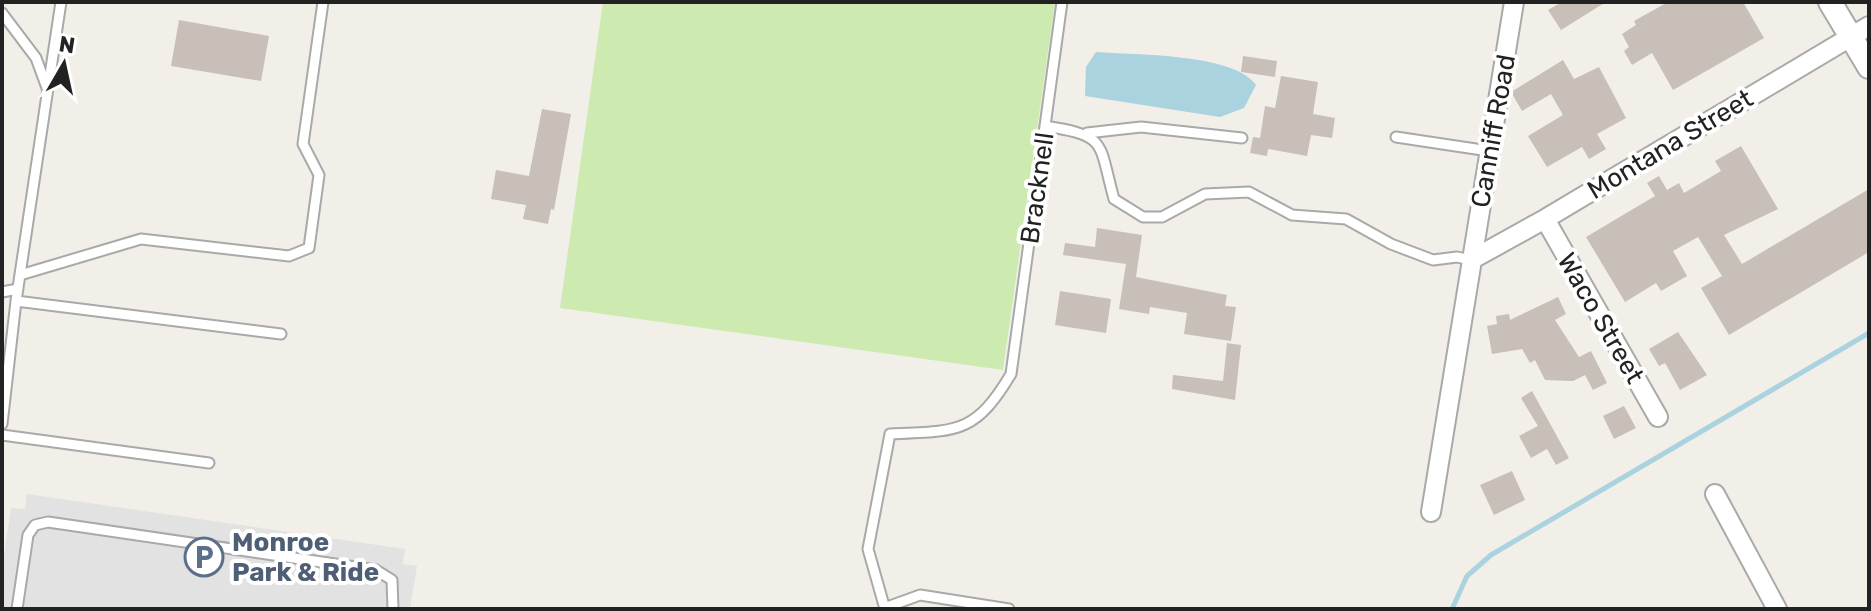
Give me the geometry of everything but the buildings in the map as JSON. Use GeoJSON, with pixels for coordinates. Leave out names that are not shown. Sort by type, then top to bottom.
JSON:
{"type":"FeatureCollection","features":[{"type":"Feature","properties":{"kind":"street","name":"Canniff Road"},"geometry":{"type":"LineString","coordinates":[[1431,512],[1514,2]]}},
{"type":"Feature","properties":{"kind":"street"},"geometry":{"type":"LineString","coordinates":[[1830,2],[1860,31],[1869,67]]}},
{"type":"Feature","properties":{"kind":"street","name":"Montana Street"},"geometry":{"type":"LineString","coordinates":[[1471,260],[1860,31]]}},
{"type":"Feature","properties":{"kind":"street","name":"Waco Street"},"geometry":{"type":"LineString","coordinates":[[1545,219],[1658,417]]}},
{"type":"Feature","properties":{"kind":"street"},"geometry":{"type":"LineString","coordinates":[[1715,494],[1777,609]]}},
{"type":"Feature","properties":{"kind":"lane"},"geometry":{"type":"LineString","coordinates":[[2,424],[16,301],[61,2]]}},
{"type":"Feature","properties":{"kind":"lane"},"geometry":{"type":"LineString","coordinates":[[20,275],[141,239],[289,256],[309,248],[319,175],[303,144],[323,2]]}},
{"type":"Feature","properties":{"kind":"lane","name":"Bracknell"},"geometry":{"type":"LineString","coordinates":[[886,608],[868,549],[890,434],[968,426],[990,408],[1011,374],[1062,2]]}},
{"type":"Feature","properties":{"kind":"lane"},"geometry":{"type":"LineString","coordinates":[[2,13],[36,58],[48,91]]}},
{"type":"Feature","properties":{"kind":"lane"},"geometry":{"type":"LineString","coordinates":[[1045,126],[1087,133],[1141,127],[1242,138]]}},
{"type":"Feature","properties":{"kind":"lane"},"geometry":{"type":"LineString","coordinates":[[1087,133],[1099,145],[1114,199],[1143,217],[1162,217],[1205,194],[1249,192],[1292,215],[1346,219],[1391,244],[1433,260],[1457,257],[1471,260]]}},
{"type":"Feature","properties":{"kind":"lane"},"geometry":{"type":"LineString","coordinates":[[1396,137],[1489,151]]}},
{"type":"Feature","properties":{"kind":"lane"},"geometry":{"type":"LineString","coordinates":[[2,292],[18,289]]}},
{"type":"Feature","properties":{"kind":"lane"},"geometry":{"type":"LineString","coordinates":[[16,301],[281,334]]}},
{"type":"Feature","properties":{"kind":"lane"},"geometry":{"type":"LineString","coordinates":[[2,435],[209,463]]}},
{"type":"Feature","properties":{"kind":"lane"},"geometry":{"type":"LineString","coordinates":[[17,609],[28,535],[35,525],[48,522],[376,570],[392,580],[393,609]]}},
{"type":"Feature","properties":{"kind":"lane"},"geometry":{"type":"LineString","coordinates":[[886,608],[920,595],[1009,609]]}},
{"type":"Feature","properties":{"kind":"green space"},"geometry":{"type":"Polygon","coordinates":[[[603,2],[1055,2],[1003,370],[560,308],[603,2]]]}},
{"type":"Feature","properties":{"kind":"shaded area","name":"Monroe Park & Ride"},"geometry":{"type":"Polygon","coordinates":[[[27,494],[405,549],[403,564],[417,566],[410,609],[2,609],[2,568],[11,508],[25,509],[27,494]]]}},
{"type":"Feature","properties":{"kind":"water"},"geometry":{"type":"Polygon","coordinates":[[[1096,52],[1206,61],[1244,75],[1256,85],[1244,108],[1220,117],[1085,96],[1086,67],[1096,52]]]}},
{"type":"Feature","properties":{"kind":"waterway"},"geometry":{"type":"LineString","coordinates":[[1452,609],[1467,576],[1491,555],[1869,333]]}},
{"type":"Feature","properties":{"kind":"place","name":"Monroe Park & Ride"},"geometry":{"type":"Point","coordinates":[204,557]}}]}
